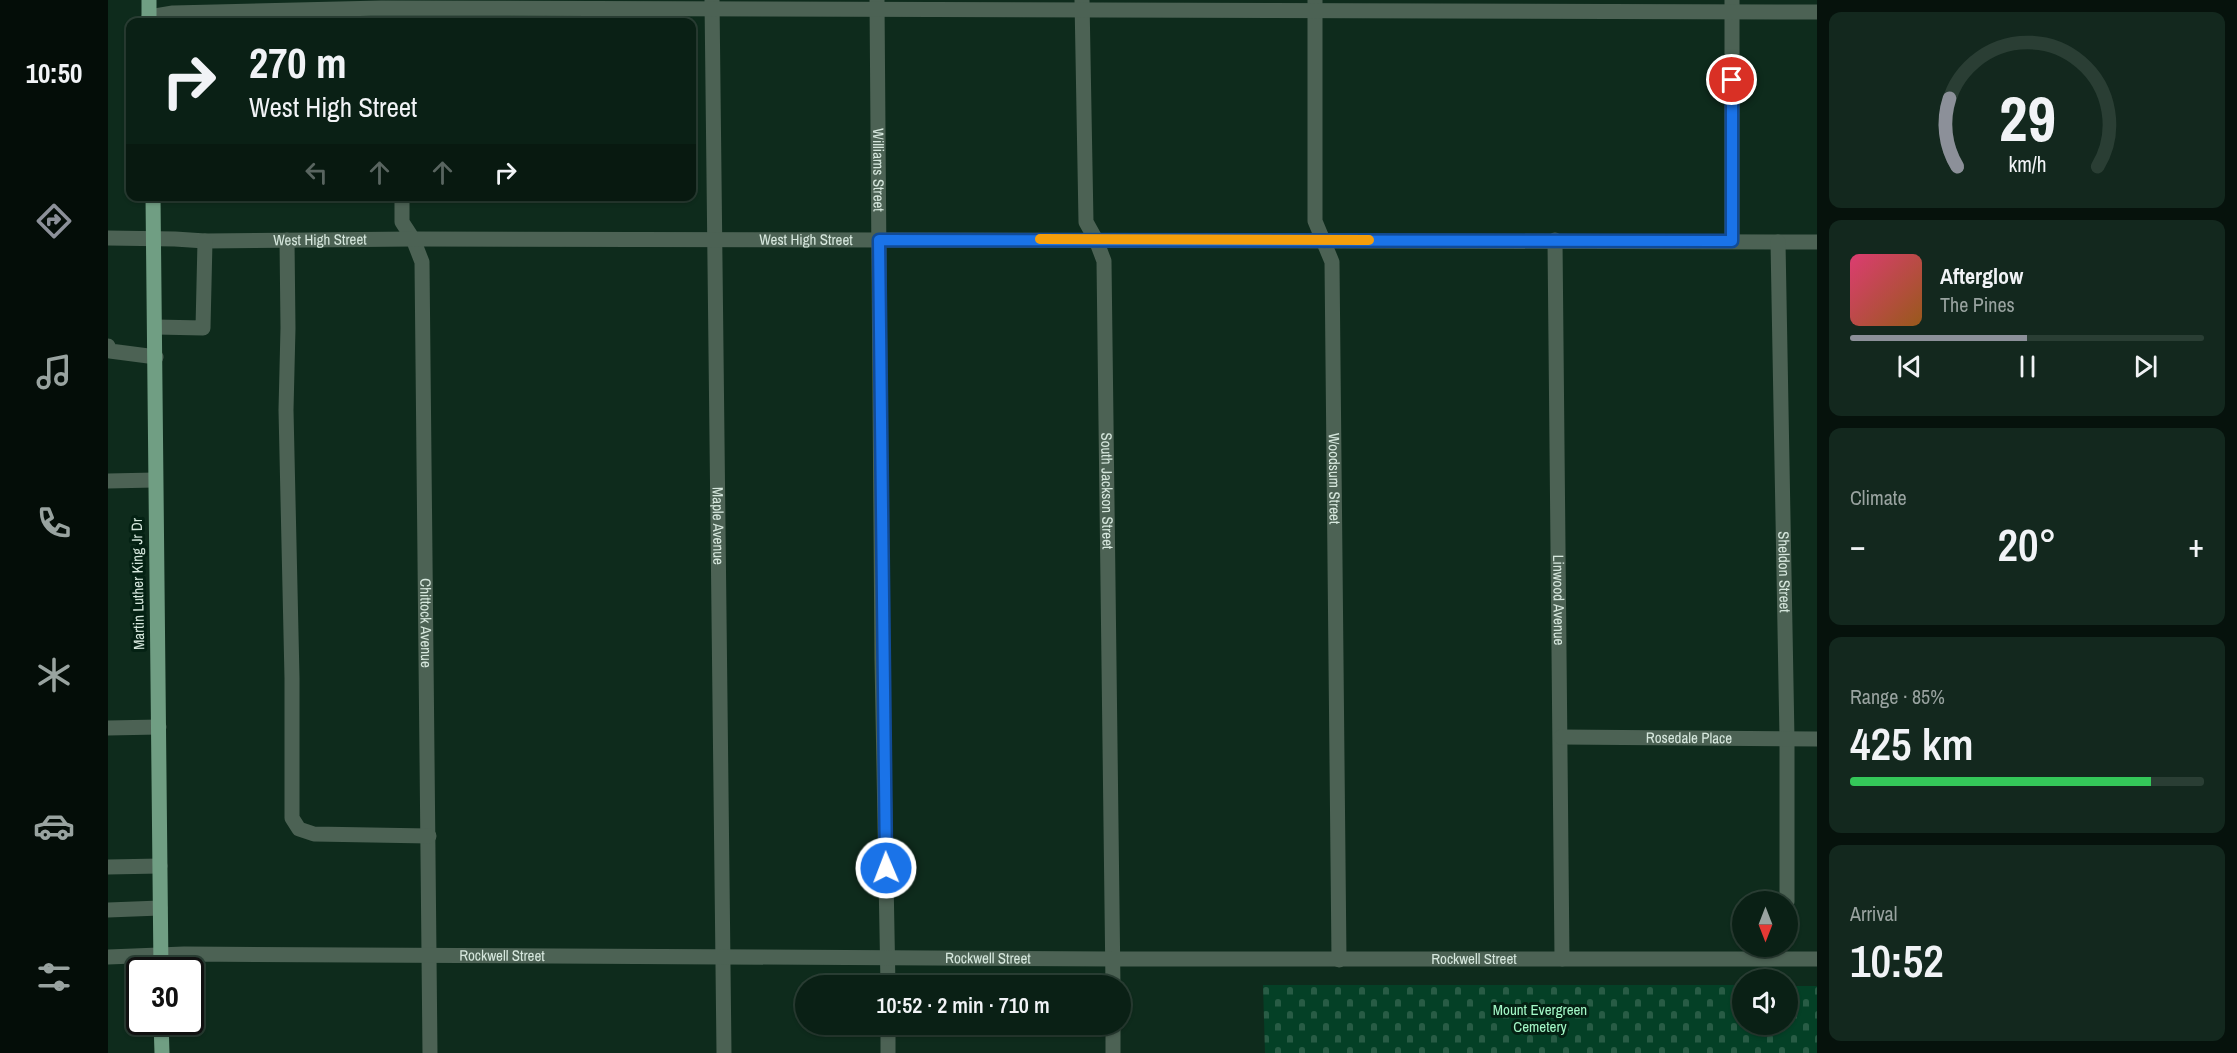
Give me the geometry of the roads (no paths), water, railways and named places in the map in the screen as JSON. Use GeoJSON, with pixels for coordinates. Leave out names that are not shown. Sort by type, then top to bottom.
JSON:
{"type":"FeatureCollection","features":[{"type":"Feature","properties":{"kind":"main road"},"geometry":{"type":"LineString","coordinates":[[149,0],[149,18]]}},
{"type":"Feature","properties":{"kind":"main road","name":"Martin Luther King Jr Dr"},"geometry":{"type":"LineString","coordinates":[[153,201],[161,957]]}},
{"type":"Feature","properties":{"kind":"main road"},"geometry":{"type":"LineString","coordinates":[[161,1035],[162,1053]]}},
{"type":"Feature","properties":{"kind":"street"},"geometry":{"type":"LineString","coordinates":[[156,18],[173,13],[401,15],[712,5],[877,4],[1732,6],[1817,12]]}},
{"type":"Feature","properties":{"kind":"street","name":"Williams Street"},"geometry":{"type":"LineString","coordinates":[[877,4],[882,636],[888,975]]}},
{"type":"Feature","properties":{"kind":"street","name":"Maple Avenue"},"geometry":{"type":"LineString","coordinates":[[712,5],[724,1053]]}},
{"type":"Feature","properties":{"kind":"street","name":"South Jackson Street"},"geometry":{"type":"LineString","coordinates":[[1082,5],[1086,222],[1104,261],[1113,975]]}},
{"type":"Feature","properties":{"kind":"street","name":"Woodsum Street"},"geometry":{"type":"LineString","coordinates":[[1315,6],[1315,221],[1332,262],[1339,960]]}},
{"type":"Feature","properties":{"kind":"street"},"geometry":{"type":"LineString","coordinates":[[1732,6],[1732,241]]}},
{"type":"Feature","properties":{"kind":"street","name":"Chittock Avenue"},"geometry":{"type":"LineString","coordinates":[[402,201],[402,222],[413,239],[422,262],[430,1053]]}},
{"type":"Feature","properties":{"kind":"street","name":"West High Street"},"geometry":{"type":"LineString","coordinates":[[108,238],[205,242],[413,239],[1817,242]]}},
{"type":"Feature","properties":{"kind":"street"},"geometry":{"type":"LineString","coordinates":[[287,240],[286,410],[292,667],[292,818],[299,830],[314,834],[429,836]]}},
{"type":"Feature","properties":{"kind":"street","name":"Linwood Avenue"},"geometry":{"type":"LineString","coordinates":[[1555,240],[1562,959]]}},
{"type":"Feature","properties":{"kind":"street"},"geometry":{"type":"LineString","coordinates":[[156,327],[203,328],[205,242]]}},
{"type":"Feature","properties":{"kind":"street","name":"Sheldon Street"},"geometry":{"type":"LineString","coordinates":[[1778,242],[1787,739],[1787,891]]}},
{"type":"Feature","properties":{"kind":"street"},"geometry":{"type":"LineString","coordinates":[[108,346],[110,351],[156,357]]}},
{"type":"Feature","properties":{"kind":"street"},"geometry":{"type":"LineString","coordinates":[[108,481],[155,480]]}},
{"type":"Feature","properties":{"kind":"street"},"geometry":{"type":"LineString","coordinates":[[108,728],[159,727]]}},
{"type":"Feature","properties":{"kind":"street","name":"Rosedale Place"},"geometry":{"type":"LineString","coordinates":[[1561,737],[1817,739]]}},
{"type":"Feature","properties":{"kind":"street"},"geometry":{"type":"LineString","coordinates":[[108,867],[160,866]]}},
{"type":"Feature","properties":{"kind":"street"},"geometry":{"type":"LineString","coordinates":[[108,910],[160,908]]}},
{"type":"Feature","properties":{"kind":"street","name":"Rockwell Street"},"geometry":{"type":"LineString","coordinates":[[204,962],[429,955],[1339,960],[1562,959],[1732,954]]}},
{"type":"Feature","properties":{"kind":"street","name":"Rockwell Street"},"geometry":{"type":"LineString","coordinates":[[1798,955],[1817,959]]}},
{"type":"Feature","properties":{"kind":"street","name":"Rockwell Street"},"geometry":{"type":"LineString","coordinates":[[108,957],[126,959]]}},
{"type":"Feature","properties":{"kind":"street"},"geometry":{"type":"LineString","coordinates":[[888,1035],[888,1053]]}},
{"type":"Feature","properties":{"kind":"street"},"geometry":{"type":"LineString","coordinates":[[1113,1035],[1113,1053]]}},
{"type":"Feature","properties":{"kind":"park label","name":"Mount Evergreen Cemetery"},"geometry":{"type":"Point","coordinates":[1540,1018]}}]}
